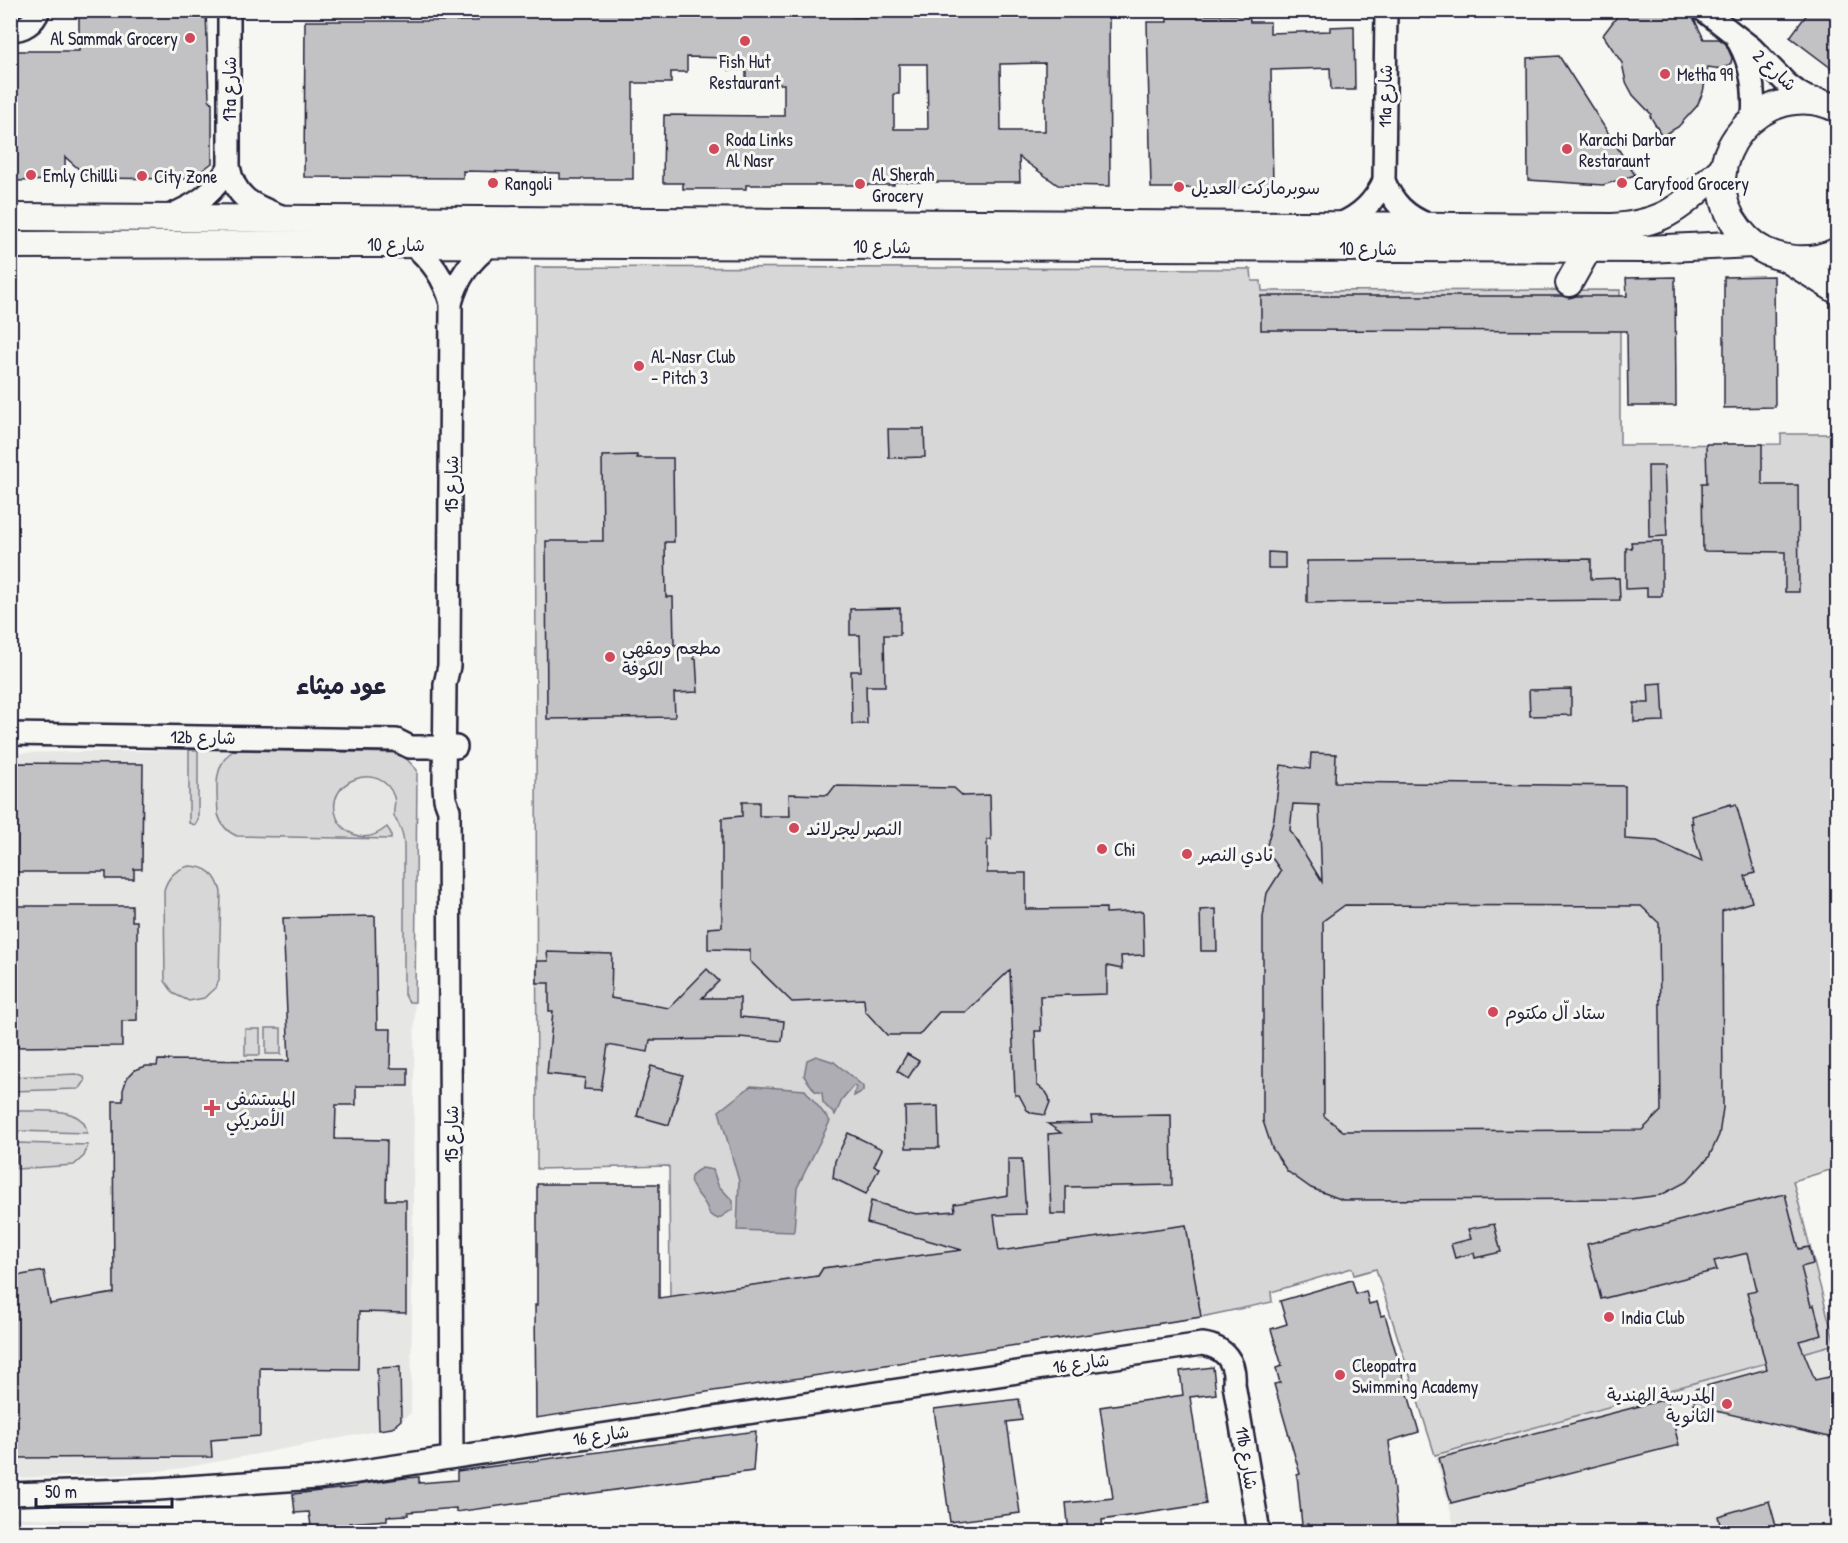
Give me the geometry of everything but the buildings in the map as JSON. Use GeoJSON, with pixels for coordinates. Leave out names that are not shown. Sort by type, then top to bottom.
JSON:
{"type":"FeatureCollection","features":[{"type":"Feature","properties":{"kind":"main road"},"geometry":{"type":"LineString","coordinates":[[1831,106],[1799,101],[1782,103],[1753,118],[1733,140],[1722,169],[1722,190],[1727,211],[1734,224],[1754,244],[1769,253],[1786,258],[1807,260],[1828,256],[1838,251]]}},
{"type":"Feature","properties":{"kind":"main road","name":"شارع 10"},"geometry":{"type":"LineString","coordinates":[[10,217],[1613,227],[1651,222],[1674,211],[1722,169]]}},
{"type":"Feature","properties":{"kind":"main road","name":"شارع 10"},"geometry":{"type":"LineString","coordinates":[[10,245],[492,244],[1646,249],[1754,244]]}},
{"type":"Feature","properties":{"kind":"main road"},"geometry":{"type":"LineString","coordinates":[[1569,283],[1588,249]]}},
{"type":"Feature","properties":{"kind":"main road"},"geometry":{"type":"LineString","coordinates":[[1786,258],[1838,291]]}},
{"type":"Feature","properties":{"kind":"street"},"geometry":{"type":"LineString","coordinates":[[10,30],[25,27],[33,22],[39,10]]}},
{"type":"Feature","properties":{"kind":"street","name":"17a شارع"},"geometry":{"type":"LineString","coordinates":[[229,10],[229,167],[234,184],[244,198],[254,206],[286,218]]}},
{"type":"Feature","properties":{"kind":"street","name":"11a شارع"},"geometry":{"type":"LineString","coordinates":[[1384,181],[1386,10]]}},
{"type":"Feature","properties":{"kind":"street","name":"شارع 2"},"geometry":{"type":"LineString","coordinates":[[1703,10],[1758,54],[1799,93],[1831,106]]}},
{"type":"Feature","properties":{"kind":"street","name":"شارع 2"},"geometry":{"type":"LineString","coordinates":[[1736,38],[1744,52],[1754,85],[1753,118]]}},
{"type":"Feature","properties":{"kind":"street"},"geometry":{"type":"LineString","coordinates":[[165,218],[197,203],[217,185],[229,167]]}},
{"type":"Feature","properties":{"kind":"street"},"geometry":{"type":"LineString","coordinates":[[1340,224],[1352,219],[1371,203],[1384,181]]}},
{"type":"Feature","properties":{"kind":"street"},"geometry":{"type":"LineString","coordinates":[[1384,181],[1396,204],[1411,217],[1429,225]]}},
{"type":"Feature","properties":{"kind":"street","name":"شارع 15"},"geometry":{"type":"LineString","coordinates":[[412,244],[438,271],[452,303]]}},
{"type":"Feature","properties":{"kind":"street","name":"شارع 15"},"geometry":{"type":"LineString","coordinates":[[452,1458],[449,810],[456,793],[450,740],[456,684],[453,671],[449,666],[452,303],[460,277],[469,264],[492,244]]}},
{"type":"Feature","properties":{"kind":"street","name":"12b شارع"},"geometry":{"type":"LineString","coordinates":[[10,734],[396,740],[408,734],[450,740]]}},
{"type":"Feature","properties":{"kind":"street","name":"شارع 16"},"geometry":{"type":"LineString","coordinates":[[10,1494],[146,1490],[317,1478],[1188,1347],[1208,1354],[1220,1355]]}},
{"type":"Feature","properties":{"kind":"street","name":"11b شارع"},"geometry":{"type":"LineString","coordinates":[[1220,1355],[1234,1384],[1259,1533]]}},
{"type":"Feature","properties":{"kind":"shaded area"},"geometry":{"type":"Polygon","coordinates":[[[1419,11],[1561,11],[1558,15],[1426,18],[1419,11]]]}},
{"type":"Feature","properties":{"kind":"shaded area","name":"نادي النصر"},"geometry":{"type":"Polygon","coordinates":[[[535,267],[1251,269],[1252,281],[1261,281],[1262,291],[1620,290],[1620,445],[1781,444],[1781,434],[1837,434],[1837,1168],[1793,1181],[1835,1344],[1435,1455],[1376,1269],[1354,1275],[1352,1268],[1271,1292],[1272,1302],[1201,1317],[1186,1225],[915,1263],[905,1257],[823,1268],[818,1276],[670,1297],[669,1166],[537,1169],[535,267]]]}},
{"type":"Feature","properties":{"kind":"shaded area"},"geometry":{"type":"Polygon","coordinates":[[[189,750],[198,750],[198,820],[195,825],[189,823],[189,750]]]}},
{"type":"Feature","properties":{"kind":"shaded area","name":"المستشفى الأمريكي"},"geometry":{"type":"Polygon","coordinates":[[[209,750],[401,753],[417,770],[411,1413],[392,1428],[184,1468],[121,1475],[11,1478],[11,753],[209,750]]]}},
{"type":"Feature","properties":{"kind":"shaded area"},"geometry":{"type":"Polygon","coordinates":[[[234,750],[401,753],[417,770],[415,1002],[409,1002],[404,994],[404,843],[402,831],[394,816],[394,797],[387,785],[378,779],[367,777],[355,779],[338,793],[335,805],[338,821],[350,833],[366,837],[387,827],[391,833],[391,839],[237,836],[227,830],[221,822],[217,796],[219,771],[227,756],[234,750]]]}},
{"type":"Feature","properties":{"kind":"shaded area"},"geometry":{"type":"Polygon","coordinates":[[[189,866],[206,870],[214,876],[221,892],[219,980],[216,987],[204,998],[189,1001],[174,994],[165,981],[164,890],[173,875],[189,866]]]}},
{"type":"Feature","properties":{"kind":"shaded area"},"geometry":{"type":"Polygon","coordinates":[[[266,1028],[281,1028],[281,1054],[266,1054],[266,1028]]]}},
{"type":"Feature","properties":{"kind":"shaded area"},"geometry":{"type":"Polygon","coordinates":[[[245,1029],[260,1029],[260,1055],[245,1055],[245,1029]]]}},
{"type":"Feature","properties":{"kind":"shaded area"},"geometry":{"type":"Polygon","coordinates":[[[816,1056],[834,1062],[863,1086],[863,1091],[854,1096],[856,1087],[853,1086],[843,1098],[835,1115],[823,1103],[822,1093],[815,1091],[804,1076],[807,1060],[816,1056]]]}},
{"type":"Feature","properties":{"kind":"shaded area"},"geometry":{"type":"Polygon","coordinates":[[[76,1074],[84,1077],[85,1081],[78,1089],[11,1091],[11,1077],[76,1074]]]}},
{"type":"Feature","properties":{"kind":"shaded area"},"geometry":{"type":"Polygon","coordinates":[[[751,1086],[805,1090],[830,1121],[797,1188],[794,1232],[737,1230],[739,1181],[719,1111],[751,1086]]]}},
{"type":"Feature","properties":{"kind":"shaded area"},"geometry":{"type":"Polygon","coordinates":[[[15,1111],[58,1111],[69,1114],[78,1117],[87,1133],[16,1131],[15,1111]]]}},
{"type":"Feature","properties":{"kind":"shaded area"},"geometry":{"type":"Polygon","coordinates":[[[16,1143],[88,1145],[84,1156],[74,1165],[17,1169],[16,1143]]]}},
{"type":"Feature","properties":{"kind":"shaded area"},"geometry":{"type":"Polygon","coordinates":[[[702,1168],[713,1170],[718,1185],[733,1201],[733,1209],[718,1219],[710,1215],[691,1184],[691,1176],[702,1168]]]}},
{"type":"Feature","properties":{"kind":"shaded area","name":"المدرسة الهندية الثانوية"},"geometry":{"type":"Polygon","coordinates":[[[1835,1344],[1838,1354],[1837,1532],[1456,1532],[1435,1455],[1835,1344]]]}},
{"type":"Feature","properties":{"kind":"shaded area"},"geometry":{"type":"Polygon","coordinates":[[[11,1517],[144,1522],[146,1532],[11,1532],[11,1517]]]}},
{"type":"Feature","properties":{"kind":"place","name":"Al Sammak Grocery"},"geometry":{"type":"Point","coordinates":[190,38]}},
{"type":"Feature","properties":{"kind":"place","name":"Fish Hut Restaurant"},"geometry":{"type":"Point","coordinates":[745,41]}},
{"type":"Feature","properties":{"kind":"place","name":"Metha 99"},"geometry":{"type":"Point","coordinates":[1665,74]}},
{"type":"Feature","properties":{"kind":"place","name":"Roda Links Al Nasr"},"geometry":{"type":"Point","coordinates":[714,149]}},
{"type":"Feature","properties":{"kind":"place","name":"Karachi Darbar Restaraunt"},"geometry":{"type":"Point","coordinates":[1567,149]}},
{"type":"Feature","properties":{"kind":"place","name":"Emly Chillli"},"geometry":{"type":"Point","coordinates":[31,175]}},
{"type":"Feature","properties":{"kind":"place","name":"City Zone"},"geometry":{"type":"Point","coordinates":[142,176]}},
{"type":"Feature","properties":{"kind":"place","name":"Rangoli"},"geometry":{"type":"Point","coordinates":[493,183]}},
{"type":"Feature","properties":{"kind":"place","name":"Caryfood Grocery"},"geometry":{"type":"Point","coordinates":[1622,183]}},
{"type":"Feature","properties":{"kind":"place","name":"Al Sherah Grocery"},"geometry":{"type":"Point","coordinates":[860,184]}},
{"type":"Feature","properties":{"kind":"place","name":"سوبرماركت العديل"},"geometry":{"type":"Point","coordinates":[1179,187]}},
{"type":"Feature","properties":{"kind":"place","name":"Al-Nasr Club - Pitch 3"},"geometry":{"type":"Point","coordinates":[639,366]}},
{"type":"Feature","properties":{"kind":"place","name":"مطعم ومقهى الكوفة"},"geometry":{"type":"Point","coordinates":[610,657]}},
{"type":"Feature","properties":{"kind":"place","name":"النصر ليجرلاند"},"geometry":{"type":"Point","coordinates":[794,828]}},
{"type":"Feature","properties":{"kind":"place","name":"Chi"},"geometry":{"type":"Point","coordinates":[1102,849]}},
{"type":"Feature","properties":{"kind":"place","name":"نادي النصر"},"geometry":{"type":"Point","coordinates":[1187,854]}},
{"type":"Feature","properties":{"kind":"place","name":"ستاد اّل مكتوم"},"geometry":{"type":"Point","coordinates":[1493,1012]}},
{"type":"Feature","properties":{"kind":"place","name":"المستشفى الأمريكي"},"geometry":{"type":"Point","coordinates":[212,1108]}},
{"type":"Feature","properties":{"kind":"place","name":"India Club"},"geometry":{"type":"Point","coordinates":[1609,1317]}},
{"type":"Feature","properties":{"kind":"place","name":"Cleopatra Swimming Academy"},"geometry":{"type":"Point","coordinates":[1340,1375]}},
{"type":"Feature","properties":{"kind":"place","name":"المدرسة الهندية الثانوية"},"geometry":{"type":"Point","coordinates":[1727,1404]}},
{"type":"Feature","properties":{"kind":"district","name":"عود ميثاء"},"geometry":{"type":"Point","coordinates":[341,685]}}]}
